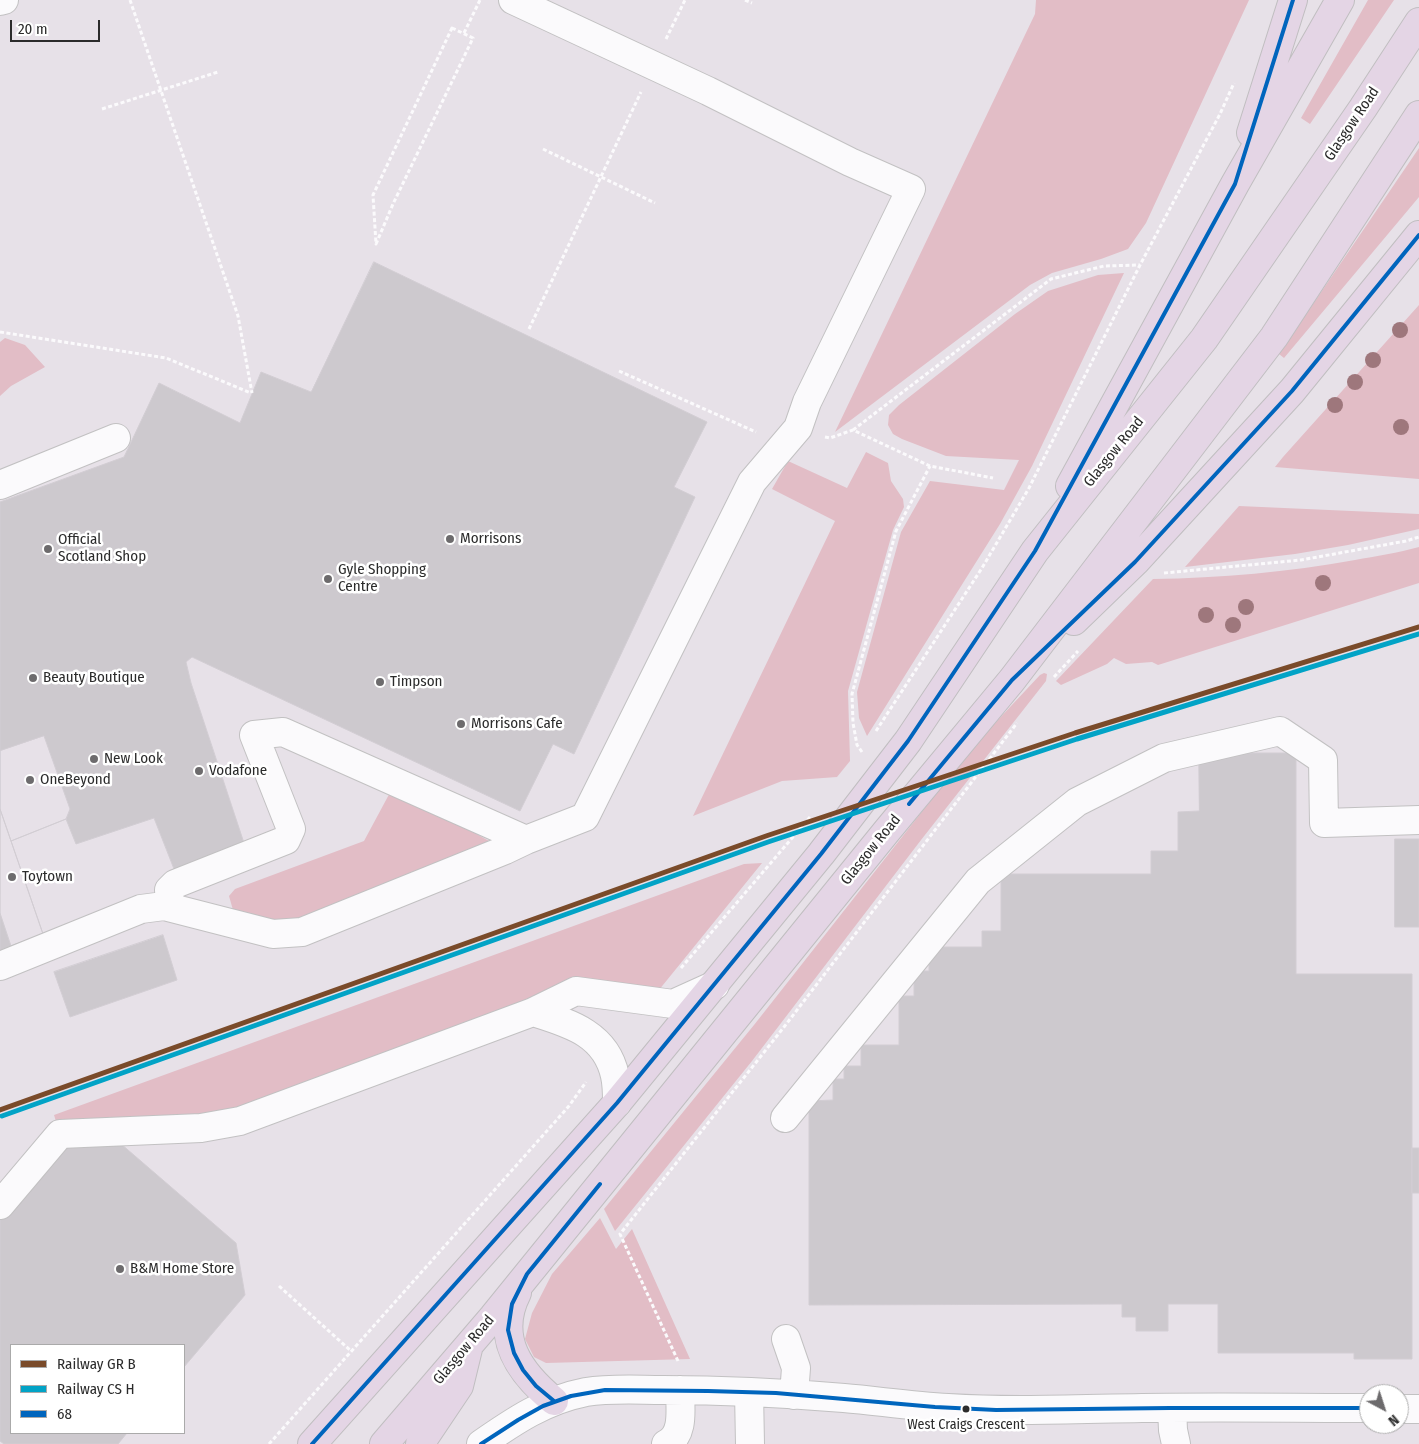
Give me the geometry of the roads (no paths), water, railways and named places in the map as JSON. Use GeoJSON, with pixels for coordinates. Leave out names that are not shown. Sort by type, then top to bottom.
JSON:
{"type":"FeatureCollection","features":[{"type":"Feature","properties":{"kind":"main road"},"geometry":{"type":"LineString","coordinates":[[1235,184],[1293,0]]}},
{"type":"Feature","properties":{"kind":"main road"},"geometry":{"type":"LineString","coordinates":[[1035,551],[1235,184],[1340,0]]}},
{"type":"Feature","properties":{"kind":"main road","name":"Glasgow Road"},"geometry":{"type":"LineString","coordinates":[[312,1444],[617,1103],[821,854],[908,741],[1035,551],[1204,339],[1363,108],[1419,22]]}},
{"type":"Feature","properties":{"kind":"main road","name":"Glasgow Road"},"geometry":{"type":"LineString","coordinates":[[384,1444],[527,1274],[1012,680],[1274,337],[1419,115]]}},
{"type":"Feature","properties":{"kind":"main road"},"geometry":{"type":"LineString","coordinates":[[1012,680],[1135,562],[1292,392],[1419,235]]}},
{"type":"Feature","properties":{"kind":"main road"},"geometry":{"type":"LineString","coordinates":[[527,1274],[512,1304],[508,1330],[514,1353],[523,1370],[536,1386],[554,1401]]}},
{"type":"Feature","properties":{"kind":"main road"},"geometry":{"type":"LineString","coordinates":[[420,1444],[459,1386],[470,1343]]}},
{"type":"Feature","properties":{"kind":"street"},"geometry":{"type":"LineString","coordinates":[[0,1],[4,0]]}},
{"type":"Feature","properties":{"kind":"street"},"geometry":{"type":"LineString","coordinates":[[0,966],[141,909],[164,906],[273,934],[302,932],[585,817],[752,482],[798,428],[806,402],[911,189],[841,158],[654,66],[513,0]]}},
{"type":"Feature","properties":{"kind":"street"},"geometry":{"type":"LineString","coordinates":[[0,485],[116,438]]}},
{"type":"Feature","properties":{"kind":"street"},"geometry":{"type":"LineString","coordinates":[[785,1118],[978,881],[1077,802],[1164,758],[1280,731],[1324,760],[1324,823],[1419,820]]}},
{"type":"Feature","properties":{"kind":"street"},"geometry":{"type":"LineString","coordinates":[[170,907],[169,890],[175,884],[286,840],[291,829],[254,735],[283,732],[526,840]]}},
{"type":"Feature","properties":{"kind":"street"},"geometry":{"type":"LineString","coordinates":[[0,1205],[60,1134],[201,1128],[240,1121],[533,1012],[576,992],[673,1004],[715,985]]}},
{"type":"Feature","properties":{"kind":"street"},"geometry":{"type":"LineString","coordinates":[[533,1012],[569,1024],[594,1038],[606,1053],[615,1075],[617,1103]]}},
{"type":"Feature","properties":{"kind":"street"},"geometry":{"type":"LineString","coordinates":[[786,1338],[796,1368],[794,1395]]}},
{"type":"Feature","properties":{"kind":"street"},"geometry":{"type":"LineString","coordinates":[[666,1444],[675,1437],[679,1429],[680,1377]]}},
{"type":"Feature","properties":{"kind":"street"},"geometry":{"type":"LineString","coordinates":[[481,1444],[516,1419],[554,1401],[589,1392],[680,1377],[749,1392],[990,1410],[1359,1408]]}},
{"type":"Feature","properties":{"kind":"street"},"geometry":{"type":"LineString","coordinates":[[749,1392],[750,1444]]}},
{"type":"Feature","properties":{"kind":"street"},"geometry":{"type":"LineString","coordinates":[[1172,1408],[1176,1444]]}},
{"type":"Feature","properties":{"kind":"place","name":"Morrisons"},"geometry":{"type":"Point","coordinates":[450,539]}},
{"type":"Feature","properties":{"kind":"place","name":"Official Scotland Shop"},"geometry":{"type":"Point","coordinates":[48,549]}},
{"type":"Feature","properties":{"kind":"place","name":"Gyle Shopping Centre"},"geometry":{"type":"Point","coordinates":[328,579]}},
{"type":"Feature","properties":{"kind":"place","name":"Beauty Boutique"},"geometry":{"type":"Point","coordinates":[33,678]}},
{"type":"Feature","properties":{"kind":"place","name":"Timpson"},"geometry":{"type":"Point","coordinates":[380,682]}},
{"type":"Feature","properties":{"kind":"place","name":"Morrisons Cafe"},"geometry":{"type":"Point","coordinates":[461,724]}},
{"type":"Feature","properties":{"kind":"place","name":"New Look"},"geometry":{"type":"Point","coordinates":[94,759]}},
{"type":"Feature","properties":{"kind":"place","name":"Vodafone"},"geometry":{"type":"Point","coordinates":[199,771]}},
{"type":"Feature","properties":{"kind":"place","name":"OneBeyond"},"geometry":{"type":"Point","coordinates":[30,780]}},
{"type":"Feature","properties":{"kind":"place","name":"Toytown"},"geometry":{"type":"Point","coordinates":[12,877]}},
{"type":"Feature","properties":{"kind":"place","name":"B&M Home Store"},"geometry":{"type":"Point","coordinates":[120,1269]}},
{"type":"Feature","properties":{"kind":"place","name":"West Craigs Crescent"},"geometry":{"type":"Point","coordinates":[966,1409]}}]}
